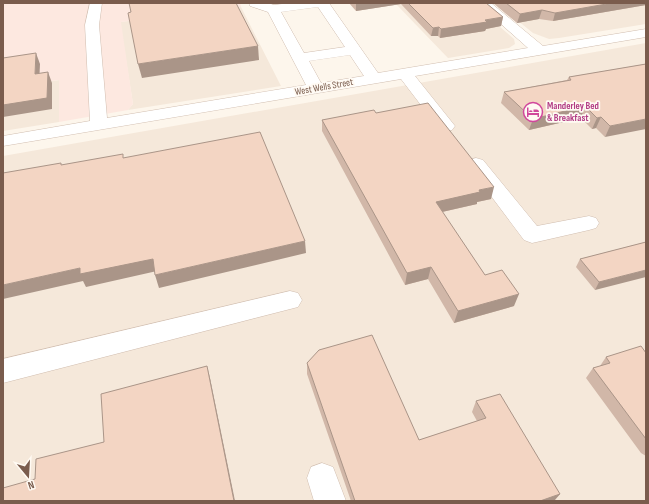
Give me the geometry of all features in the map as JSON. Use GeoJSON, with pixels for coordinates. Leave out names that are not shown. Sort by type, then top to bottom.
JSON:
{"type":"FeatureCollection","features":[{"type":"Feature","properties":{"kind":"street"},"geometry":{"type":"LineString","coordinates":[[96,3],[92,25],[99,125]]}},
{"type":"Feature","properties":{"kind":"street"},"geometry":{"type":"LineString","coordinates":[[255,3],[273,9],[322,3],[374,79]]}},
{"type":"Feature","properties":{"kind":"street"},"geometry":{"type":"LineString","coordinates":[[483,3],[540,51]]}},
{"type":"Feature","properties":{"kind":"street"},"geometry":{"type":"LineString","coordinates":[[273,9],[316,89]]}},
{"type":"Feature","properties":{"kind":"street","name":"West Wells Street"},"geometry":{"type":"LineString","coordinates":[[3,142],[646,33]]}},
{"type":"Feature","properties":{"kind":"street"},"geometry":{"type":"LineString","coordinates":[[300,58],[354,50]]}},
{"type":"Feature","properties":{"kind":"street"},"geometry":{"type":"LineString","coordinates":[[405,74],[532,235],[589,223]]}},
{"type":"Feature","properties":{"kind":"street"},"geometry":{"type":"LineString","coordinates":[[3,370],[290,300]]}},
{"type":"Feature","properties":{"kind":"shaded area"},"geometry":{"type":"Polygon","coordinates":[[[3,3],[240,3],[241,7],[121,22],[133,104],[128,110],[59,122],[59,80],[3,88],[3,3]]]}},
{"type":"Feature","properties":{"kind":"shaded area"},"geometry":{"type":"Polygon","coordinates":[[[395,3],[472,3],[514,39],[515,44],[509,48],[448,58],[395,3]]]}},
{"type":"Feature","properties":{"kind":"shaded area"},"geometry":{"type":"Polygon","coordinates":[[[496,3],[646,3],[646,24],[549,39],[533,33],[496,3]]]}},
{"type":"Feature","properties":{"kind":"shaded area"},"geometry":{"type":"Polygon","coordinates":[[[241,7],[281,86],[128,110],[133,104],[120,22],[241,7]]]}},
{"type":"Feature","properties":{"kind":"shaded area"},"geometry":{"type":"Polygon","coordinates":[[[646,43],[646,501],[3,501],[3,156],[646,43]]]}},
{"type":"Feature","properties":{"kind":"shaded area"},"geometry":{"type":"Polygon","coordinates":[[[60,80],[59,122],[3,131],[3,88],[60,80]]]}},
{"type":"Feature","properties":{"kind":"building"},"geometry":{"type":"Polygon","coordinates":[[[129,3],[236,3],[258,46],[138,64],[128,13],[131,12],[129,3]]]}},
{"type":"Feature","properties":{"kind":"building"},"geometry":{"type":"Polygon","coordinates":[[[408,3],[486,3],[503,17],[485,20],[487,22],[441,29],[439,27],[433,28],[408,3]]]}},
{"type":"Feature","properties":{"kind":"building"},"geometry":{"type":"Polygon","coordinates":[[[506,3],[612,3],[555,13],[542,10],[520,14],[506,3]]]}},
{"type":"Feature","properties":{"kind":"building"},"geometry":{"type":"Polygon","coordinates":[[[36,53],[35,74],[48,72],[47,98],[3,105],[3,58],[36,53]]]}},
{"type":"Feature","properties":{"kind":"building"},"geometry":{"type":"Polygon","coordinates":[[[646,64],[646,119],[610,126],[601,117],[597,118],[585,106],[533,119],[504,92],[571,80],[569,77],[646,64]]]}},
{"type":"Feature","properties":{"kind":"building"},"geometry":{"type":"Polygon","coordinates":[[[428,103],[494,187],[479,190],[480,192],[436,202],[485,275],[502,270],[519,294],[458,311],[431,267],[407,273],[322,120],[374,110],[376,113],[428,103]]]}},
{"type":"Feature","properties":{"kind":"building"},"geometry":{"type":"Polygon","coordinates":[[[260,132],[305,241],[155,275],[153,259],[80,274],[80,268],[3,285],[3,173],[123,154],[123,158],[260,132]]]}},
{"type":"Feature","properties":{"kind":"building"},"geometry":{"type":"Polygon","coordinates":[[[646,242],[646,270],[599,282],[580,259],[646,242]]]}},
{"type":"Feature","properties":{"kind":"building"},"geometry":{"type":"Polygon","coordinates":[[[372,335],[419,440],[486,418],[476,401],[500,394],[560,494],[540,501],[355,501],[307,363],[319,350],[372,335]]]}},
{"type":"Feature","properties":{"kind":"building"},"geometry":{"type":"Polygon","coordinates":[[[641,346],[646,353],[646,439],[593,368],[610,363],[606,357],[641,346]]]}},
{"type":"Feature","properties":{"kind":"building"},"geometry":{"type":"Polygon","coordinates":[[[207,366],[234,501],[3,501],[3,488],[35,479],[36,459],[104,442],[101,394],[207,366]]]}},
{"type":"Feature","properties":{"kind":"place","name":"Manderley Bed & Breakfast"},"geometry":{"type":"Point","coordinates":[533,112]}}]}
